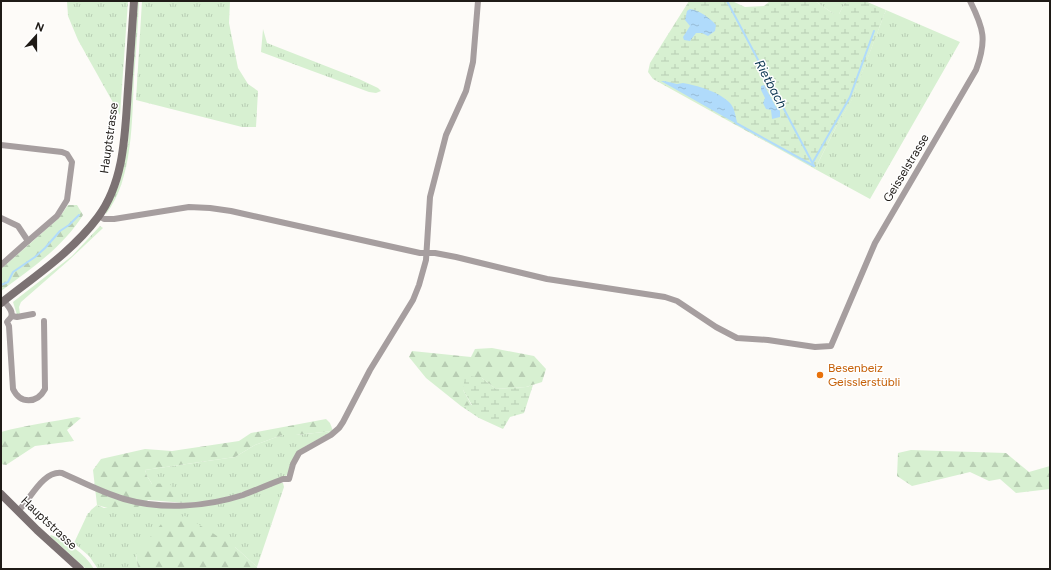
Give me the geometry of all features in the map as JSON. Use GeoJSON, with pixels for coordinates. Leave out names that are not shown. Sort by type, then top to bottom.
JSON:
{"type":"FeatureCollection","features":[{"type":"Feature","properties":{"kind":"main road","name":"Hauptstrasse"},"geometry":{"type":"LineString","coordinates":[[2,302],[80,239],[99,216],[113,188],[122,152],[126,123],[134,1]]}},
{"type":"Feature","properties":{"kind":"main road","name":"Hauptstrasse"},"geometry":{"type":"LineString","coordinates":[[1,494],[37,530],[80,569]]}},
{"type":"Feature","properties":{"kind":"street","name":"Geisselstrasse"},"geometry":{"type":"LineString","coordinates":[[427,253],[456,257],[547,279],[665,296],[677,301],[716,327],[737,338],[768,340],[815,347],[831,346],[875,243],[976,70],[982,55],[984,41],[982,28],[970,1]]}},
{"type":"Feature","properties":{"kind":"street"},"geometry":{"type":"LineString","coordinates":[[18,511],[48,476],[57,472],[123,499],[136,502],[192,505],[242,495],[283,479],[289,479],[293,464],[299,453],[331,435],[339,428],[370,370],[413,300],[424,267],[427,253],[430,197],[446,135],[466,90],[473,62],[477,3]]}},
{"type":"Feature","properties":{"kind":"street"},"geometry":{"type":"LineString","coordinates":[[1,145],[62,152],[68,154],[72,159],[66,204],[57,216],[1,266]]}},
{"type":"Feature","properties":{"kind":"street"},"geometry":{"type":"LineString","coordinates":[[99,216],[104,219],[114,220],[182,208],[210,208],[231,211],[420,253],[427,253]]}},
{"type":"Feature","properties":{"kind":"street"},"geometry":{"type":"LineString","coordinates":[[1,218],[18,226],[28,242]]}},
{"type":"Feature","properties":{"kind":"street"},"geometry":{"type":"LineString","coordinates":[[2,302],[10,308],[12,316]]}},
{"type":"Feature","properties":{"kind":"street"},"geometry":{"type":"LineString","coordinates":[[12,316],[17,318],[33,314]]}},
{"type":"Feature","properties":{"kind":"street"},"geometry":{"type":"LineString","coordinates":[[12,316],[4,323],[9,326],[12,389],[18,397],[28,401],[38,398],[45,389],[44,321]]}},
{"type":"Feature","properties":{"kind":"green space"},"geometry":{"type":"Polygon","coordinates":[[[67,1],[128,1],[120,115],[78,40],[68,16],[67,1]]]}},
{"type":"Feature","properties":{"kind":"green space"},"geometry":{"type":"Polygon","coordinates":[[[138,1],[129,148],[121,184],[115,200],[106,214],[119,185],[128,143],[138,1]]]}},
{"type":"Feature","properties":{"kind":"green space"},"geometry":{"type":"Polygon","coordinates":[[[142,1],[230,1],[229,23],[238,68],[248,84],[258,91],[256,127],[242,127],[136,100],[142,1]]]}},
{"type":"Feature","properties":{"kind":"green space"},"geometry":{"type":"Polygon","coordinates":[[[689,1],[732,1],[745,7],[764,6],[770,1],[815,1],[834,14],[839,14],[844,4],[848,1],[865,1],[886,10],[851,102],[837,125],[815,169],[653,79],[648,72],[650,63],[689,1]]]}},
{"type":"Feature","properties":{"kind":"green space"},"geometry":{"type":"Polygon","coordinates":[[[815,1],[848,1],[844,4],[839,14],[834,14],[815,1]]]}},
{"type":"Feature","properties":{"kind":"green space"},"geometry":{"type":"Polygon","coordinates":[[[886,10],[960,42],[870,199],[815,169],[851,101],[886,10]]]}},
{"type":"Feature","properties":{"kind":"green space"},"geometry":{"type":"Polygon","coordinates":[[[263,29],[267,43],[359,79],[381,91],[376,93],[369,92],[261,52],[263,29]]]}},
{"type":"Feature","properties":{"kind":"green space"},"geometry":{"type":"Polygon","coordinates":[[[68,205],[77,205],[83,215],[75,227],[46,257],[1,291],[1,269],[59,218],[68,205]]]}},
{"type":"Feature","properties":{"kind":"green space"},"geometry":{"type":"Polygon","coordinates":[[[100,226],[103,228],[68,261],[21,302],[19,307],[20,314],[17,315],[13,302],[72,256],[100,226]]]}},
{"type":"Feature","properties":{"kind":"green space"},"geometry":{"type":"Polygon","coordinates":[[[492,348],[534,356],[546,369],[542,382],[526,387],[496,389],[482,378],[463,390],[472,406],[461,406],[426,378],[409,357],[412,351],[471,357],[475,349],[492,348]]]}},
{"type":"Feature","properties":{"kind":"green space"},"geometry":{"type":"Polygon","coordinates":[[[465,375],[482,378],[496,389],[526,387],[533,385],[524,413],[510,417],[503,429],[479,418],[461,406],[472,405],[463,390],[465,375]]]}},
{"type":"Feature","properties":{"kind":"green space"},"geometry":{"type":"Polygon","coordinates":[[[77,417],[81,418],[67,430],[74,441],[35,446],[6,465],[1,464],[1,432],[29,425],[77,417]]]}},
{"type":"Feature","properties":{"kind":"green space"},"geometry":{"type":"Polygon","coordinates":[[[326,419],[330,423],[333,431],[282,435],[255,445],[235,457],[145,470],[152,484],[169,483],[185,503],[148,500],[135,509],[115,510],[97,505],[93,470],[101,459],[145,449],[172,451],[239,441],[251,433],[326,419]]]}},
{"type":"Feature","properties":{"kind":"green space"},"geometry":{"type":"Polygon","coordinates":[[[333,431],[304,447],[285,477],[235,495],[208,501],[185,503],[152,484],[145,470],[235,457],[255,445],[282,435],[333,431]]]}},
{"type":"Feature","properties":{"kind":"green space"},"geometry":{"type":"Polygon","coordinates":[[[911,450],[1006,453],[1029,472],[1050,466],[1050,489],[1016,493],[1000,479],[989,481],[970,472],[912,486],[897,476],[898,453],[911,450]]]}},
{"type":"Feature","properties":{"kind":"green space"},"geometry":{"type":"Polygon","coordinates":[[[283,483],[284,487],[257,567],[235,547],[136,554],[138,569],[98,569],[89,556],[74,543],[88,513],[97,505],[104,508],[142,504],[195,506],[283,483]]]}},
{"type":"Feature","properties":{"kind":"green space"},"geometry":{"type":"Polygon","coordinates":[[[185,516],[235,547],[257,567],[257,569],[138,569],[136,554],[162,523],[185,516]]]}},
{"type":"Feature","properties":{"kind":"green space"},"geometry":{"type":"Polygon","coordinates":[[[51,535],[75,549],[90,563],[94,569],[86,569],[50,536],[51,535]]]}},
{"type":"Feature","properties":{"kind":"water"},"geometry":{"type":"Polygon","coordinates":[[[690,9],[701,13],[711,20],[716,25],[715,31],[708,36],[702,33],[696,33],[690,41],[684,40],[683,37],[690,26],[685,20],[687,11],[690,9]]]}},
{"type":"Feature","properties":{"kind":"water"},"geometry":{"type":"Polygon","coordinates":[[[661,81],[694,85],[725,98],[731,104],[737,122],[735,123],[661,81]]]}},
{"type":"Feature","properties":{"kind":"water"},"geometry":{"type":"Polygon","coordinates":[[[764,85],[776,107],[780,111],[780,117],[772,119],[771,110],[766,109],[763,103],[765,98],[761,90],[761,86],[764,85]]]}},
{"type":"Feature","properties":{"kind":"waterway","name":"Rietbach"},"geometry":{"type":"LineString","coordinates":[[727,1],[814,166]]}},
{"type":"Feature","properties":{"kind":"waterway"},"geometry":{"type":"LineString","coordinates":[[813,162],[850,97],[874,31]]}},
{"type":"Feature","properties":{"kind":"waterway"},"geometry":{"type":"LineString","coordinates":[[736,123],[814,166]]}},
{"type":"Feature","properties":{"kind":"waterway"},"geometry":{"type":"LineString","coordinates":[[1,285],[8,282],[13,272],[35,257],[60,231],[69,225],[79,215]]}},
{"type":"Feature","properties":{"kind":"place","name":"Besenbeiz Geisslerstübli"},"geometry":{"type":"Point","coordinates":[820,375]}}]}
